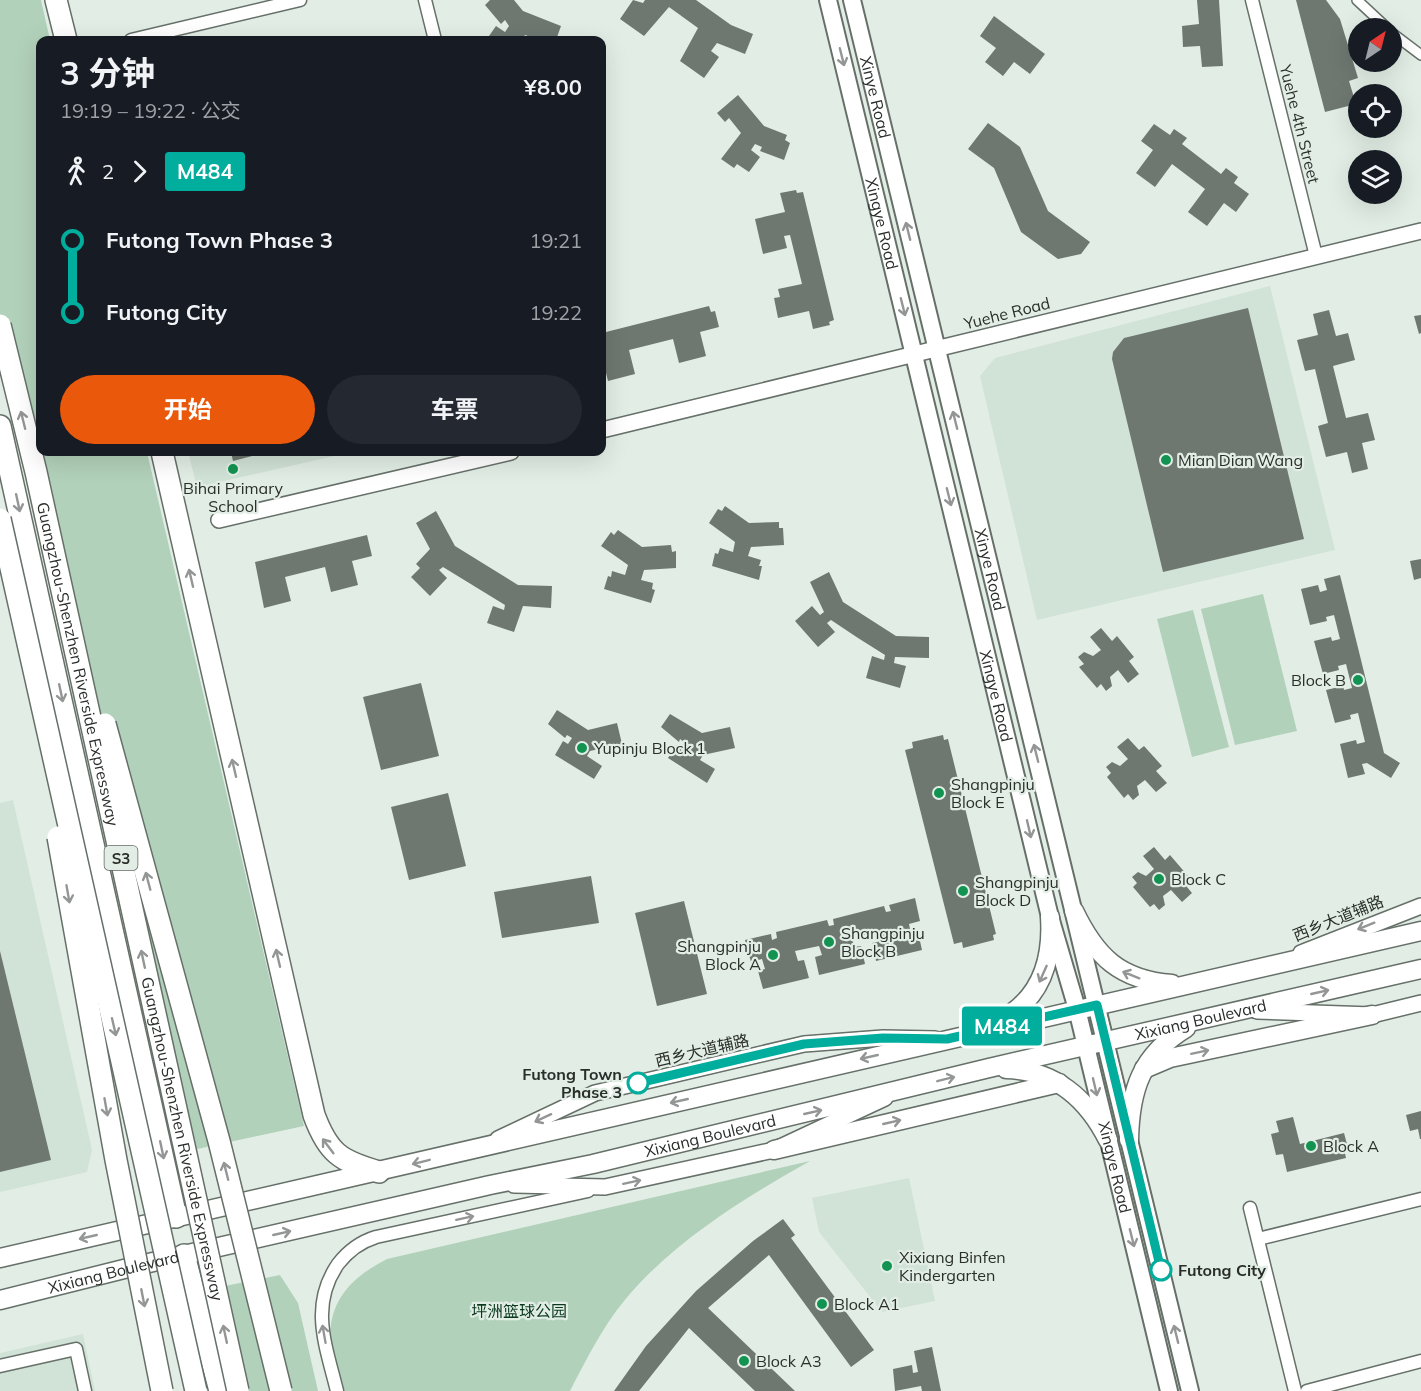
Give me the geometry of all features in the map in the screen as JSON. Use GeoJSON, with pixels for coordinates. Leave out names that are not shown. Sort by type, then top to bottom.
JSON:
{"type":"FeatureCollection","features":[{"type":"Feature","properties":{"kind":"highway"},"geometry":{"type":"LineString","coordinates":[[56,0],[65,36]]}},
{"type":"Feature","properties":{"kind":"highway","name":"Guangzhou-Shenzhen Riverside Expressway"},"geometry":{"type":"LineString","coordinates":[[0,325],[36,472],[238,1391]]}},
{"type":"Feature","properties":{"kind":"highway"},"geometry":{"type":"LineString","coordinates":[[0,426],[176,1217]]}},
{"type":"Feature","properties":{"kind":"highway"},"geometry":{"type":"LineString","coordinates":[[163,456],[314,1115],[325,1142],[334,1153],[345,1161],[379,1172]]}},
{"type":"Feature","properties":{"kind":"highway"},"geometry":{"type":"LineString","coordinates":[[36,472],[219,1141],[280,1391]]}},
{"type":"Feature","properties":{"kind":"highway"},"geometry":{"type":"LineString","coordinates":[[0,519],[196,1391]]}},
{"type":"Feature","properties":{"kind":"highway"},"geometry":{"type":"LineString","coordinates":[[0,527],[116,1160],[162,1391]]}},
{"type":"Feature","properties":{"kind":"highway"},"geometry":{"type":"LineString","coordinates":[[184,1255],[220,1391]]}},
{"type":"Feature","properties":{"kind":"main road","name":"Xingye Road"},"geometry":{"type":"LineString","coordinates":[[828,0],[1050,917],[1077,1009],[1169,1391]]}},
{"type":"Feature","properties":{"kind":"main road","name":"Xinye Road"},"geometry":{"type":"LineString","coordinates":[[852,0],[1129,1140]]}},
{"type":"Feature","properties":{"kind":"main road"},"geometry":{"type":"LineString","coordinates":[[1074,912],[1094,948],[1120,971],[1155,983],[1188,986]]}},
{"type":"Feature","properties":{"kind":"main road"},"geometry":{"type":"LineString","coordinates":[[979,1031],[1012,1014],[1036,989],[1050,953],[1050,917]]}},
{"type":"Feature","properties":{"kind":"main road"},"geometry":{"type":"LineString","coordinates":[[0,1258],[1421,931]]}},
{"type":"Feature","properties":{"kind":"main road","name":"Xixiang Boulevard"},"geometry":{"type":"LineString","coordinates":[[0,1300],[184,1255],[490,1185],[593,1164],[989,1068],[1421,969]]}},
{"type":"Feature","properties":{"kind":"main road"},"geometry":{"type":"LineString","coordinates":[[1144,1069],[1170,1058],[1372,1015]]}},
{"type":"Feature","properties":{"kind":"main road"},"geometry":{"type":"LineString","coordinates":[[1129,1140],[1131,1105],[1138,1079],[1144,1069],[1168,1040],[1207,1018]]}},
{"type":"Feature","properties":{"kind":"main road"},"geometry":{"type":"LineString","coordinates":[[989,1068],[1033,1072],[1059,1083],[1091,1112],[1108,1140]]}},
{"type":"Feature","properties":{"kind":"main road"},"geometry":{"type":"LineString","coordinates":[[774,1150],[1059,1083]]}},
{"type":"Feature","properties":{"kind":"main road","name":"Xingye Road"},"geometry":{"type":"LineString","coordinates":[[1129,1140],[1190,1391]]}},
{"type":"Feature","properties":{"kind":"main road"},"geometry":{"type":"LineString","coordinates":[[0,1249],[43,1248]]}},
{"type":"Feature","properties":{"kind":"street"},"geometry":{"type":"LineString","coordinates":[[148,36],[300,0]]}},
{"type":"Feature","properties":{"kind":"street"},"geometry":{"type":"LineString","coordinates":[[425,0],[434,36]]}},
{"type":"Feature","properties":{"kind":"street","name":"Yuehe 4th Street"},"geometry":{"type":"LineString","coordinates":[[1252,0],[1316,256]]}},
{"type":"Feature","properties":{"kind":"street"},"geometry":{"type":"LineString","coordinates":[[1357,0],[1376,18]]}},
{"type":"Feature","properties":{"kind":"street"},"geometry":{"type":"LineString","coordinates":[[1402,41],[1421,55]]}},
{"type":"Feature","properties":{"kind":"street","name":"Yuehe Road"},"geometry":{"type":"LineString","coordinates":[[606,429],[1421,231]]}},
{"type":"Feature","properties":{"kind":"street"},"geometry":{"type":"LineString","coordinates":[[219,520],[494,456]]}},
{"type":"Feature","properties":{"kind":"street","name":"西乡大道辅路"},"geometry":{"type":"LineString","coordinates":[[1270,966],[1421,906]]}},
{"type":"Feature","properties":{"kind":"street"},"geometry":{"type":"LineString","coordinates":[[1242,1010],[1372,1015],[1421,1003]]}},
{"type":"Feature","properties":{"kind":"street","name":"西乡大道辅路"},"geometry":{"type":"LineString","coordinates":[[478,1148],[595,1094],[793,1047],[848,1040],[947,1039]]}},
{"type":"Feature","properties":{"kind":"street"},"geometry":{"type":"LineString","coordinates":[[337,1391],[323,1329],[322,1297],[325,1286],[342,1259],[354,1247],[367,1240],[774,1150],[903,1090]]}},
{"type":"Feature","properties":{"kind":"street"},"geometry":{"type":"LineString","coordinates":[[490,1185],[605,1187]]}},
{"type":"Feature","properties":{"kind":"street"},"geometry":{"type":"LineString","coordinates":[[1258,1239],[1421,1199]]}},
{"type":"Feature","properties":{"kind":"street"},"geometry":{"type":"LineString","coordinates":[[1250,1208],[1295,1391]]}},
{"type":"Feature","properties":{"kind":"street"},"geometry":{"type":"LineString","coordinates":[[0,1366],[76,1349],[85,1391]]}},
{"type":"Feature","properties":{"kind":"street"},"geometry":{"type":"LineString","coordinates":[[1307,1391],[1421,1361]]}},
{"type":"Feature","properties":{"kind":"shaded area"},"geometry":{"type":"Polygon","coordinates":[[[1270,286],[1335,550],[1037,620],[980,376],[995,358],[1270,286]]]}},
{"type":"Feature","properties":{"kind":"shaded area","name":"Bihai Primary School"},"geometry":{"type":"Polygon","coordinates":[[[189,456],[334,456],[197,487],[189,456]]]}},
{"type":"Feature","properties":{"kind":"shaded area"},"geometry":{"type":"Polygon","coordinates":[[[13,800],[92,1150],[87,1172],[0,1192],[0,803],[13,800]]]}},
{"type":"Feature","properties":{"kind":"shaded area","name":"Xixiang Binfen Kindergarten"},"geometry":{"type":"Polygon","coordinates":[[[909,1178],[935,1301],[882,1312],[819,1232],[812,1198],[909,1178]]]}},
{"type":"Feature","properties":{"kind":"shaded area"},"geometry":{"type":"Polygon","coordinates":[[[83,1334],[95,1391],[0,1391],[0,1353],[83,1334]]]}},
{"type":"Feature","properties":{"kind":"green space"},"geometry":{"type":"Polygon","coordinates":[[[0,0],[41,0],[49,36],[36,36],[36,456],[148,456],[304,1126],[179,1153],[0,352],[0,0]]]}},
{"type":"Feature","properties":{"kind":"green space"},"geometry":{"type":"Polygon","coordinates":[[[1263,594],[1297,731],[1235,745],[1201,609],[1263,594]]]}},
{"type":"Feature","properties":{"kind":"green space"},"geometry":{"type":"Polygon","coordinates":[[[1193,610],[1229,747],[1192,757],[1157,619],[1193,610]]]}},
{"type":"Feature","properties":{"kind":"green space","name":"坪洲篮球公园"},"geometry":{"type":"Polygon","coordinates":[[[810,1161],[711,1223],[664,1260],[643,1280],[609,1322],[570,1391],[338,1391],[330,1348],[330,1330],[334,1313],[340,1298],[351,1284],[387,1259],[810,1161]]]}},
{"type":"Feature","properties":{"kind":"green space"},"geometry":{"type":"Polygon","coordinates":[[[280,1275],[298,1303],[318,1391],[232,1391],[210,1289],[280,1275]]]}},
{"type":"Feature","properties":{"kind":"building"},"geometry":{"type":"Polygon","coordinates":[[[490,0],[514,0],[523,11],[561,26],[557,36],[489,36],[496,26],[505,32],[509,26],[505,20],[501,24],[485,5],[490,0]]]}},
{"type":"Feature","properties":{"kind":"building"},"geometry":{"type":"Polygon","coordinates":[[[633,0],[643,3],[645,0],[696,0],[731,25],[753,34],[745,54],[717,43],[711,51],[719,57],[704,78],[680,61],[698,28],[669,7],[644,36],[620,19],[633,0]]]}},
{"type":"Feature","properties":{"kind":"building"},"geometry":{"type":"Polygon","coordinates":[[[1197,0],[1219,0],[1223,66],[1202,67],[1200,46],[1183,47],[1182,26],[1199,24],[1197,0]]]}},
{"type":"Feature","properties":{"kind":"building"},"geometry":{"type":"Polygon","coordinates":[[[1296,0],[1326,0],[1340,19],[1348,45],[1348,72],[1356,72],[1358,78],[1349,81],[1348,106],[1325,112],[1296,0]]]}},
{"type":"Feature","properties":{"kind":"building"},"geometry":{"type":"Polygon","coordinates":[[[994,16],[1045,54],[1030,74],[1014,62],[1003,76],[985,62],[996,48],[980,36],[994,16]]]}},
{"type":"Feature","properties":{"kind":"building"},"geometry":{"type":"Polygon","coordinates":[[[738,95],[764,126],[787,135],[785,140],[790,143],[784,160],[760,151],[762,147],[755,144],[751,150],[760,157],[749,172],[737,164],[734,168],[721,159],[741,133],[729,118],[725,122],[717,113],[738,95]]]}},
{"type":"Feature","properties":{"kind":"building"},"geometry":{"type":"Polygon","coordinates":[[[988,123],[1020,147],[1048,211],[1090,242],[1081,254],[1058,259],[1021,232],[994,168],[968,149],[988,123]]]}},
{"type":"Feature","properties":{"kind":"building"},"geometry":{"type":"Polygon","coordinates":[[[1154,124],[1170,135],[1174,129],[1187,138],[1182,144],[1221,174],[1226,168],[1238,177],[1234,183],[1249,194],[1236,212],[1224,203],[1207,226],[1188,212],[1205,189],[1172,164],[1155,187],[1136,173],[1153,150],[1141,141],[1154,124]]]}},
{"type":"Feature","properties":{"kind":"building"},"geometry":{"type":"Polygon","coordinates":[[[796,190],[797,193],[803,192],[834,320],[829,322],[830,325],[813,329],[809,311],[778,318],[774,298],[780,297],[778,289],[802,284],[790,235],[784,236],[787,248],[763,254],[755,219],[785,212],[780,193],[796,190]]]}},
{"type":"Feature","properties":{"kind":"building"},"geometry":{"type":"Polygon","coordinates":[[[709,306],[711,312],[715,311],[719,327],[700,332],[706,356],[679,363],[673,339],[629,350],[635,374],[608,381],[606,332],[709,306]]]}},
{"type":"Feature","properties":{"kind":"building"},"geometry":{"type":"Polygon","coordinates":[[[1248,308],[1304,539],[1163,572],[1112,359],[1113,352],[1124,338],[1248,308]]]}},
{"type":"Feature","properties":{"kind":"building"},"geometry":{"type":"Polygon","coordinates":[[[1329,310],[1336,336],[1348,333],[1355,360],[1333,366],[1346,418],[1368,413],[1375,440],[1362,443],[1368,469],[1352,473],[1347,452],[1326,457],[1318,426],[1328,423],[1315,369],[1305,371],[1297,340],[1318,335],[1313,314],[1329,310]]]}},
{"type":"Feature","properties":{"kind":"building"},"geometry":{"type":"Polygon","coordinates":[[[1421,315],[1421,333],[1419,334],[1414,316],[1421,315]]]}},
{"type":"Feature","properties":{"kind":"building"},"geometry":{"type":"Polygon","coordinates":[[[232,456],[252,456],[233,461],[232,456]]]}},
{"type":"Feature","properties":{"kind":"building"},"geometry":{"type":"Polygon","coordinates":[[[725,506],[749,523],[779,522],[779,528],[783,528],[784,545],[751,547],[748,556],[761,560],[759,580],[712,566],[715,553],[718,554],[720,548],[733,552],[735,542],[709,523],[718,509],[722,511],[725,506]]]}},
{"type":"Feature","properties":{"kind":"building"},"geometry":{"type":"Polygon","coordinates":[[[436,511],[455,546],[518,585],[552,586],[551,608],[523,606],[514,632],[487,623],[493,606],[504,610],[505,605],[443,567],[439,570],[447,578],[430,596],[411,577],[420,568],[416,564],[430,549],[416,523],[436,511]]]}},
{"type":"Feature","properties":{"kind":"building"},"geometry":{"type":"Polygon","coordinates":[[[618,530],[642,547],[671,545],[672,552],[676,551],[676,568],[644,570],[641,580],[653,583],[652,589],[655,590],[651,603],[604,589],[612,571],[625,575],[628,565],[601,546],[611,532],[614,535],[618,530]]]}},
{"type":"Feature","properties":{"kind":"building"},"geometry":{"type":"Polygon","coordinates":[[[367,535],[372,556],[352,561],[358,585],[331,592],[325,567],[285,577],[291,601],[264,608],[255,562],[367,535]]]}},
{"type":"Feature","properties":{"kind":"building"},"geometry":{"type":"Polygon","coordinates":[[[1421,559],[1421,578],[1414,580],[1410,561],[1421,559]]]}},
{"type":"Feature","properties":{"kind":"building"},"geometry":{"type":"Polygon","coordinates":[[[829,572],[843,602],[896,636],[929,637],[929,658],[895,657],[894,663],[906,666],[900,688],[866,678],[872,656],[884,660],[885,655],[831,620],[827,623],[835,632],[818,647],[795,621],[812,606],[820,615],[824,612],[810,582],[829,572]]]}},
{"type":"Feature","properties":{"kind":"building","name":"Block B"},"geometry":{"type":"Polygon","coordinates":[[[1340,575],[1384,753],[1400,763],[1391,778],[1367,763],[1362,764],[1365,774],[1348,778],[1340,744],[1356,740],[1357,744],[1365,742],[1358,713],[1350,715],[1351,719],[1335,723],[1326,690],[1343,686],[1344,690],[1352,688],[1346,664],[1338,666],[1339,670],[1323,674],[1314,641],[1331,637],[1332,641],[1340,639],[1334,615],[1326,617],[1327,621],[1310,625],[1301,589],[1318,585],[1320,592],[1327,590],[1324,579],[1340,575]]]}},
{"type":"Feature","properties":{"kind":"building"},"geometry":{"type":"Polygon","coordinates":[[[1101,628],[1112,641],[1117,636],[1134,657],[1129,661],[1139,674],[1128,683],[1118,670],[1110,677],[1112,686],[1106,691],[1101,684],[1097,688],[1079,667],[1084,664],[1078,657],[1084,652],[1093,656],[1101,650],[1090,637],[1101,628]]]}},
{"type":"Feature","properties":{"kind":"building"},"geometry":{"type":"Polygon","coordinates":[[[421,683],[439,756],[381,770],[363,697],[421,683]]]}},
{"type":"Feature","properties":{"kind":"building","name":"Yupinju Block 1"},"geometry":{"type":"Polygon","coordinates":[[[557,710],[588,730],[617,723],[622,744],[590,751],[587,756],[602,766],[594,779],[555,755],[563,741],[568,744],[572,738],[567,735],[565,738],[548,724],[557,710]]]}},
{"type":"Feature","properties":{"kind":"building"},"geometry":{"type":"Polygon","coordinates":[[[670,714],[702,733],[730,727],[735,748],[703,755],[700,760],[715,769],[707,783],[668,758],[676,745],[681,748],[684,742],[680,739],[679,742],[661,727],[670,714]]]}},
{"type":"Feature","properties":{"kind":"building"},"geometry":{"type":"Polygon","coordinates":[[[943,735],[944,740],[948,739],[996,934],[993,935],[994,940],[963,948],[962,942],[954,944],[905,750],[913,748],[912,742],[943,735]]]}},
{"type":"Feature","properties":{"kind":"building"},"geometry":{"type":"Polygon","coordinates":[[[1128,738],[1139,750],[1144,746],[1162,766],[1156,771],[1167,783],[1156,792],[1145,780],[1137,786],[1139,795],[1133,800],[1128,794],[1124,798],[1107,777],[1111,773],[1106,767],[1112,762],[1120,766],[1128,759],[1117,747],[1128,738]]]}},
{"type":"Feature","properties":{"kind":"building"},"geometry":{"type":"Polygon","coordinates":[[[448,793],[466,866],[409,880],[391,807],[448,793]]]}},
{"type":"Feature","properties":{"kind":"building","name":"Block C"},"geometry":{"type":"Polygon","coordinates":[[[1154,847],[1165,860],[1170,855],[1188,876],[1182,881],[1192,893],[1182,902],[1171,890],[1163,896],[1165,905],[1159,910],[1154,904],[1150,907],[1133,887],[1137,883],[1132,877],[1138,872],[1146,876],[1154,869],[1143,856],[1154,847]]]}},
{"type":"Feature","properties":{"kind":"building"},"geometry":{"type":"Polygon","coordinates":[[[591,876],[599,923],[502,938],[494,892],[591,876]]]}},
{"type":"Feature","properties":{"kind":"building"},"geometry":{"type":"Polygon","coordinates":[[[915,898],[920,921],[909,924],[911,934],[918,932],[922,950],[876,961],[872,943],[878,942],[876,932],[852,938],[854,947],[861,946],[865,964],[819,975],[815,957],[822,955],[819,946],[795,951],[798,961],[804,960],[809,978],[763,989],[758,971],[765,969],[762,959],[751,962],[745,940],[771,934],[772,940],[777,938],[776,932],[827,920],[829,926],[834,925],[833,919],[884,906],[886,912],[891,911],[889,905],[915,898]]]}},
{"type":"Feature","properties":{"kind":"building"},"geometry":{"type":"Polygon","coordinates":[[[684,901],[707,994],[657,1006],[635,913],[684,901]]]}},
{"type":"Feature","properties":{"kind":"building"},"geometry":{"type":"Polygon","coordinates":[[[0,951],[51,1160],[0,1172],[0,951]]]}},
{"type":"Feature","properties":{"kind":"building"},"geometry":{"type":"Polygon","coordinates":[[[1421,1111],[1420,1139],[1418,1129],[1410,1131],[1406,1115],[1421,1111]]]}},
{"type":"Feature","properties":{"kind":"building","name":"Block A"},"geometry":{"type":"Polygon","coordinates":[[[1293,1117],[1300,1144],[1344,1133],[1348,1148],[1344,1149],[1346,1158],[1287,1172],[1283,1154],[1276,1155],[1271,1134],[1279,1132],[1276,1121],[1293,1117]]]}},
{"type":"Feature","properties":{"kind":"building"},"geometry":{"type":"Polygon","coordinates":[[[783,1219],[795,1235],[791,1238],[874,1350],[851,1367],[769,1255],[708,1308],[795,1391],[755,1391],[689,1328],[639,1391],[614,1391],[646,1346],[696,1291],[753,1241],[783,1219]]]}},
{"type":"Feature","properties":{"kind":"building"},"geometry":{"type":"Polygon","coordinates":[[[932,1347],[941,1391],[922,1391],[921,1386],[895,1391],[893,1369],[912,1365],[913,1373],[918,1372],[914,1351],[932,1347]]]}},
{"type":"Feature","properties":{"kind":"bus line","name":"M484"},"geometry":{"type":"LineString","coordinates":[[638,1083],[804,1044],[883,1038],[947,1039],[1097,1005],[1161,1270]]}},
{"type":"Feature","properties":{"kind":"place","name":"Mian Dian Wang"},"geometry":{"type":"Point","coordinates":[1166,460]}},
{"type":"Feature","properties":{"kind":"place","name":"Bihai Primary School"},"geometry":{"type":"Point","coordinates":[233,469]}},
{"type":"Feature","properties":{"kind":"place","name":"Block B"},"geometry":{"type":"Point","coordinates":[1358,680]}},
{"type":"Feature","properties":{"kind":"place","name":"Yupinju Block 1"},"geometry":{"type":"Point","coordinates":[582,748]}},
{"type":"Feature","properties":{"kind":"place","name":"Shangpinju Block E"},"geometry":{"type":"Point","coordinates":[939,793]}},
{"type":"Feature","properties":{"kind":"place","name":"Block C"},"geometry":{"type":"Point","coordinates":[1159,879]}},
{"type":"Feature","properties":{"kind":"place","name":"Shangpinju Block D"},"geometry":{"type":"Point","coordinates":[963,891]}},
{"type":"Feature","properties":{"kind":"place","name":"Shangpinju Block B"},"geometry":{"type":"Point","coordinates":[829,942]}},
{"type":"Feature","properties":{"kind":"place","name":"Shangpinju Block A"},"geometry":{"type":"Point","coordinates":[773,955]}},
{"type":"Feature","properties":{"kind":"place","name":"Futong Town Phase 3"},"geometry":{"type":"Point","coordinates":[638,1083]}},
{"type":"Feature","properties":{"kind":"place","name":"Block A"},"geometry":{"type":"Point","coordinates":[1311,1146]}},
{"type":"Feature","properties":{"kind":"place","name":"Xixiang Binfen Kindergarten"},"geometry":{"type":"Point","coordinates":[887,1266]}},
{"type":"Feature","properties":{"kind":"place","name":"Futong City"},"geometry":{"type":"Point","coordinates":[1161,1270]}},
{"type":"Feature","properties":{"kind":"place","name":"Block A1"},"geometry":{"type":"Point","coordinates":[822,1304]}},
{"type":"Feature","properties":{"kind":"place","name":"Block A3"},"geometry":{"type":"Point","coordinates":[744,1361]}}]}
